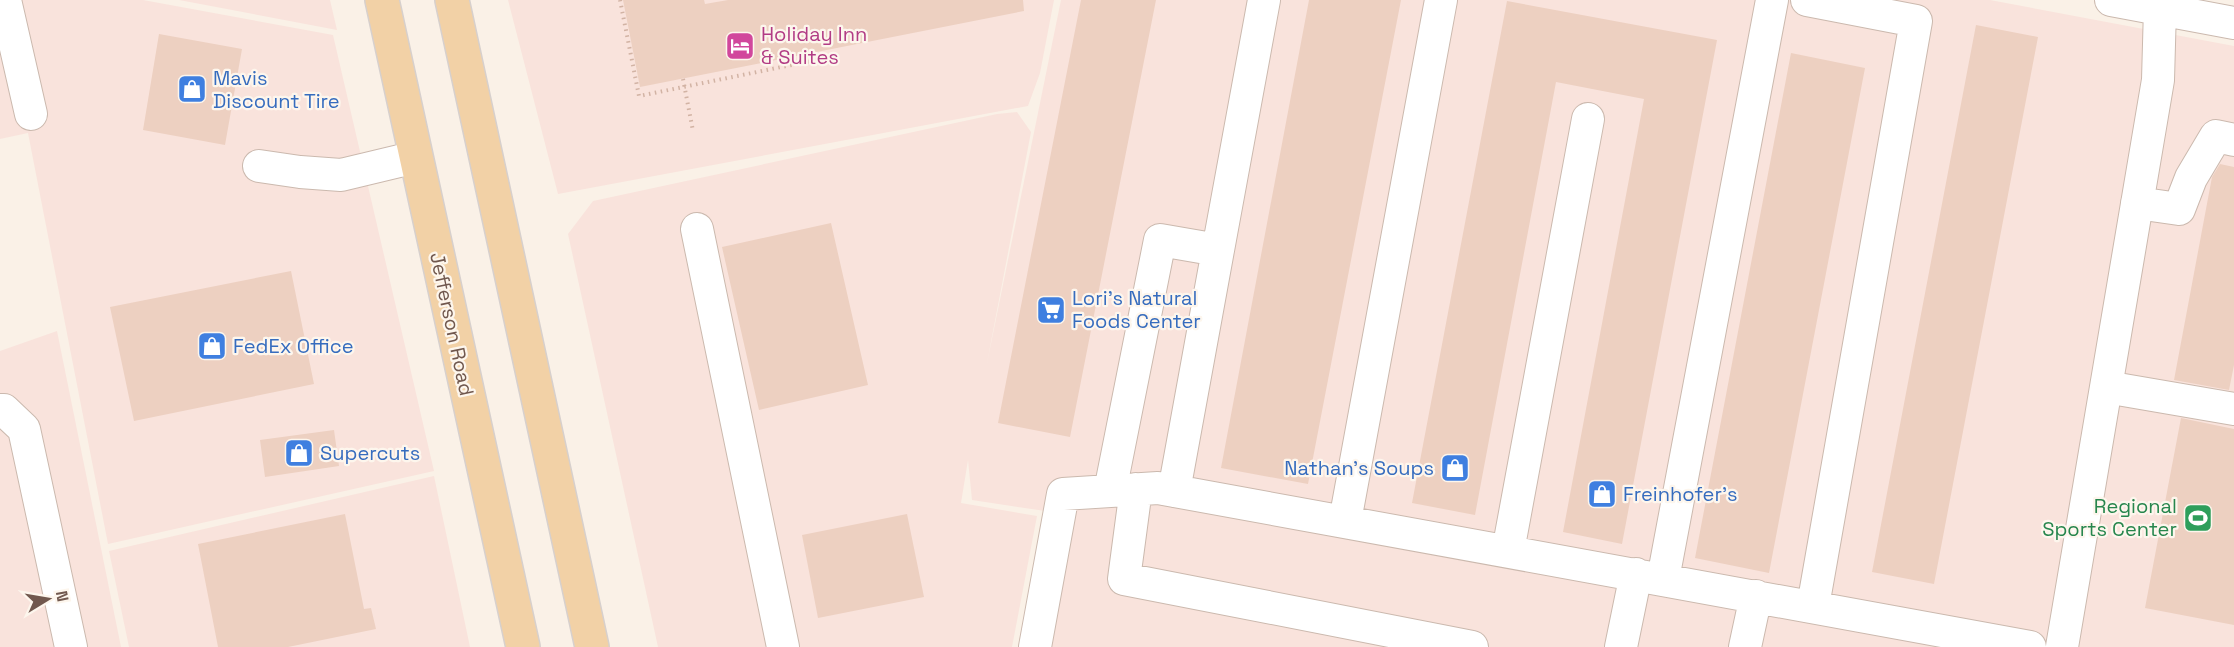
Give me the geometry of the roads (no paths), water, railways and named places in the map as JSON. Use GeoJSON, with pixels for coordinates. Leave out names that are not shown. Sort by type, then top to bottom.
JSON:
{"type":"FeatureCollection","features":[{"type":"Feature","properties":{"kind":"main road","name":"Jefferson Road"},"geometry":{"type":"LineString","coordinates":[[382,0],[523,647]]}},
{"type":"Feature","properties":{"kind":"main road"},"geometry":{"type":"LineString","coordinates":[[452,0],[592,647]]}},
{"type":"Feature","properties":{"kind":"street"},"geometry":{"type":"LineString","coordinates":[[1174,491],[1264,0]]}},
{"type":"Feature","properties":{"kind":"street"},"geometry":{"type":"LineString","coordinates":[[1345,521],[1441,0]]}},
{"type":"Feature","properties":{"kind":"street"},"geometry":{"type":"LineString","coordinates":[[1621,647],[1650,576],[1772,0]]}},
{"type":"Feature","properties":{"kind":"street"},"geometry":{"type":"LineString","coordinates":[[1807,0],[1916,21],[1813,606]]}},
{"type":"Feature","properties":{"kind":"street"},"geometry":{"type":"LineString","coordinates":[[2112,0],[2158,4],[2234,23]]}},
{"type":"Feature","properties":{"kind":"street"},"geometry":{"type":"LineString","coordinates":[[2062,647],[2158,80],[2158,4]]}},
{"type":"Feature","properties":{"kind":"street"},"geometry":{"type":"LineString","coordinates":[[6,26],[31,114]]}},
{"type":"Feature","properties":{"kind":"street"},"geometry":{"type":"LineString","coordinates":[[1508,551],[1588,120]]}},
{"type":"Feature","properties":{"kind":"street"},"geometry":{"type":"LineString","coordinates":[[2137,203],[2179,209],[2191,178],[2216,136],[2234,140]]}},
{"type":"Feature","properties":{"kind":"street"},"geometry":{"type":"LineString","coordinates":[[259,166],[341,175],[416,157]]}},
{"type":"Feature","properties":{"kind":"street"},"geometry":{"type":"LineString","coordinates":[[697,230],[783,647]]}},
{"type":"Feature","properties":{"kind":"street"},"geometry":{"type":"LineString","coordinates":[[1218,250],[1160,240],[1123,490],[1124,579],[1472,647]]}},
{"type":"Feature","properties":{"kind":"street"},"geometry":{"type":"LineString","coordinates":[[2106,387],[2234,409]]}},
{"type":"Feature","properties":{"kind":"street"},"geometry":{"type":"LineString","coordinates":[[0,410],[4,410],[24,429],[71,647]]}},
{"type":"Feature","properties":{"kind":"street"},"geometry":{"type":"LineString","coordinates":[[1035,647],[1063,494],[1158,488],[1813,606],[1955,640],[2030,647]]}},
{"type":"Feature","properties":{"kind":"street"},"geometry":{"type":"LineString","coordinates":[[1745,647],[1756,596]]}},
{"type":"Feature","properties":{"kind":"place","name":"Holiday Inn & Suites"},"geometry":{"type":"Point","coordinates":[740,46]}},
{"type":"Feature","properties":{"kind":"place","name":"Mavis Discount Tire"},"geometry":{"type":"Point","coordinates":[192,89]}},
{"type":"Feature","properties":{"kind":"place","name":"Lori's Natural Foods Center"},"geometry":{"type":"Point","coordinates":[1051,310]}},
{"type":"Feature","properties":{"kind":"place","name":"FedEx Office"},"geometry":{"type":"Point","coordinates":[212,346]}},
{"type":"Feature","properties":{"kind":"place","name":"Supercuts"},"geometry":{"type":"Point","coordinates":[299,453]}},
{"type":"Feature","properties":{"kind":"place","name":"Nathan's Soups"},"geometry":{"type":"Point","coordinates":[1455,468]}},
{"type":"Feature","properties":{"kind":"place","name":"Freinhofer's"},"geometry":{"type":"Point","coordinates":[1602,494]}},
{"type":"Feature","properties":{"kind":"place","name":"Regional Sports Center"},"geometry":{"type":"Point","coordinates":[2198,518]}}]}
